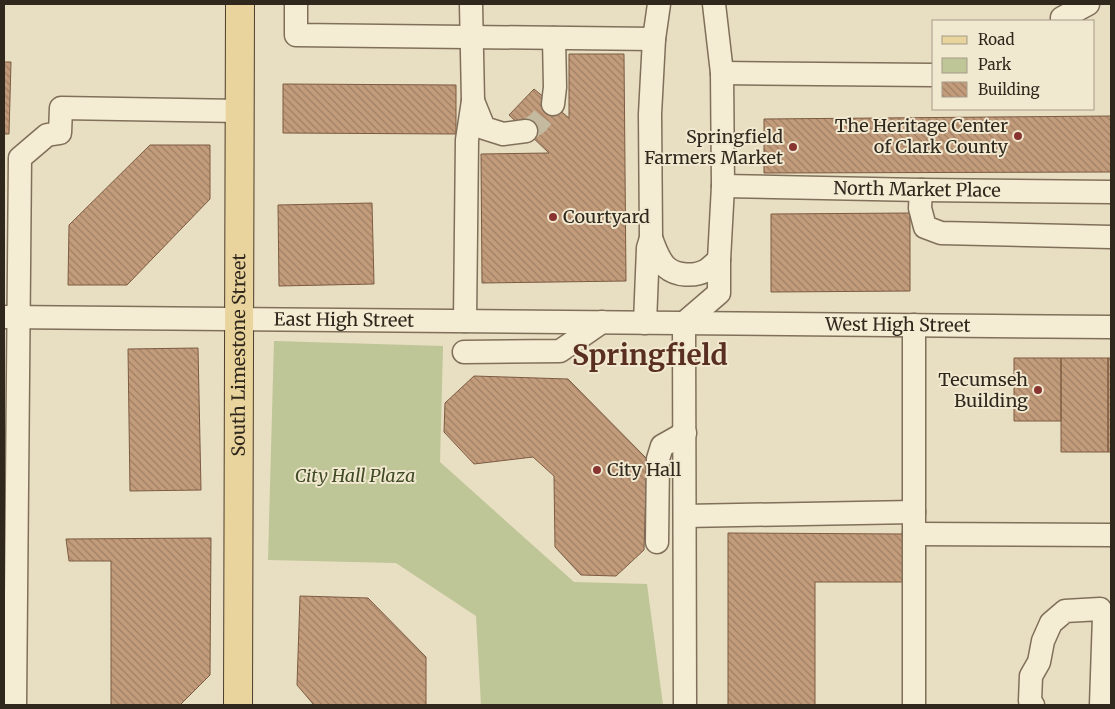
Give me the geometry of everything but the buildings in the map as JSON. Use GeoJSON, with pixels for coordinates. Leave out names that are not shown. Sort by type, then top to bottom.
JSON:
{"type":"FeatureCollection","features":[{"type":"Feature","properties":{"kind":"main road","name":"South Limestone Street"},"geometry":{"type":"LineString","coordinates":[[238,705],[240,4]]}},
{"type":"Feature","properties":{"kind":"street"},"geometry":{"type":"LineString","coordinates":[[296,4],[296,35],[654,38]]}},
{"type":"Feature","properties":{"kind":"street"},"geometry":{"type":"LineString","coordinates":[[465,321],[467,140],[473,101],[471,4]]}},
{"type":"Feature","properties":{"kind":"street"},"geometry":{"type":"LineString","coordinates":[[645,323],[648,248],[651,238],[650,114],[654,38],[659,4]]}},
{"type":"Feature","properties":{"kind":"street"},"geometry":{"type":"LineString","coordinates":[[685,705],[684,323],[719,294],[723,186],[722,73],[714,4]]}},
{"type":"Feature","properties":{"kind":"street"},"geometry":{"type":"LineString","coordinates":[[1062,20],[1062,18],[1088,4]]}},
{"type":"Feature","properties":{"kind":"street"},"geometry":{"type":"LineString","coordinates":[[552,104],[555,87],[554,38]]}},
{"type":"Feature","properties":{"kind":"street"},"geometry":{"type":"LineString","coordinates":[[722,73],[932,75]]}},
{"type":"Feature","properties":{"kind":"street"},"geometry":{"type":"LineString","coordinates":[[473,101],[484,128],[503,134],[526,132]]}},
{"type":"Feature","properties":{"kind":"street"},"geometry":{"type":"LineString","coordinates":[[15,705],[10,584],[11,317],[20,158],[47,135],[60,133],[60,108],[240,111]]}},
{"type":"Feature","properties":{"kind":"street","name":"North Market Place"},"geometry":{"type":"LineString","coordinates":[[723,186],[1111,192]]}},
{"type":"Feature","properties":{"kind":"street"},"geometry":{"type":"LineString","coordinates":[[921,190],[920,208],[925,227],[942,233],[1111,237]]}},
{"type":"Feature","properties":{"kind":"street"},"geometry":{"type":"LineString","coordinates":[[651,238],[658,255],[665,266],[672,271],[688,275],[705,271],[719,260]]}},
{"type":"Feature","properties":{"kind":"street","name":"East High Street"},"geometry":{"type":"LineString","coordinates":[[11,317],[684,323]]}},
{"type":"Feature","properties":{"kind":"street"},"geometry":{"type":"LineString","coordinates":[[464,352],[560,351],[602,322]]}},
{"type":"Feature","properties":{"kind":"street","name":"West High Street"},"geometry":{"type":"LineString","coordinates":[[684,323],[1111,326]]}},
{"type":"Feature","properties":{"kind":"street"},"geometry":{"type":"LineString","coordinates":[[914,325],[914,705]]}},
{"type":"Feature","properties":{"kind":"street"},"geometry":{"type":"LineString","coordinates":[[657,542],[658,459],[662,446],[685,433]]}},
{"type":"Feature","properties":{"kind":"street"},"geometry":{"type":"LineString","coordinates":[[685,516],[914,512]]}},
{"type":"Feature","properties":{"kind":"street"},"geometry":{"type":"LineString","coordinates":[[914,534],[1111,535]]}},
{"type":"Feature","properties":{"kind":"street"},"geometry":{"type":"LineString","coordinates":[[1033,705],[1030,701],[1031,676],[1039,662],[1043,641],[1051,623],[1065,611],[1100,609],[1104,616],[1101,705]]}},
{"type":"Feature","properties":{"kind":"green space","name":"City Hall Plaza"},"geometry":{"type":"Polygon","coordinates":[[[274,341],[443,346],[440,462],[574,582],[647,584],[663,705],[481,705],[476,616],[396,563],[268,560],[274,341]]]}},
{"type":"Feature","properties":{"kind":"tunnel"},"geometry":{"type":"LineString","coordinates":[[526,131],[538,123],[553,104]]}},
{"type":"Feature","properties":{"kind":"place","name":"The Heritage Center of Clark County"},"geometry":{"type":"Point","coordinates":[1018,136]}},
{"type":"Feature","properties":{"kind":"place","name":"Springfield Farmers Market"},"geometry":{"type":"Point","coordinates":[793,147]}},
{"type":"Feature","properties":{"kind":"place","name":"Courtyard"},"geometry":{"type":"Point","coordinates":[553,217]}},
{"type":"Feature","properties":{"kind":"place","name":"Tecumseh Building"},"geometry":{"type":"Point","coordinates":[1038,390]}},
{"type":"Feature","properties":{"kind":"place","name":"City Hall"},"geometry":{"type":"Point","coordinates":[597,470]}},
{"type":"Feature","properties":{"kind":"district","name":"Springfield"},"geometry":{"type":"Point","coordinates":[650,355]}}]}
